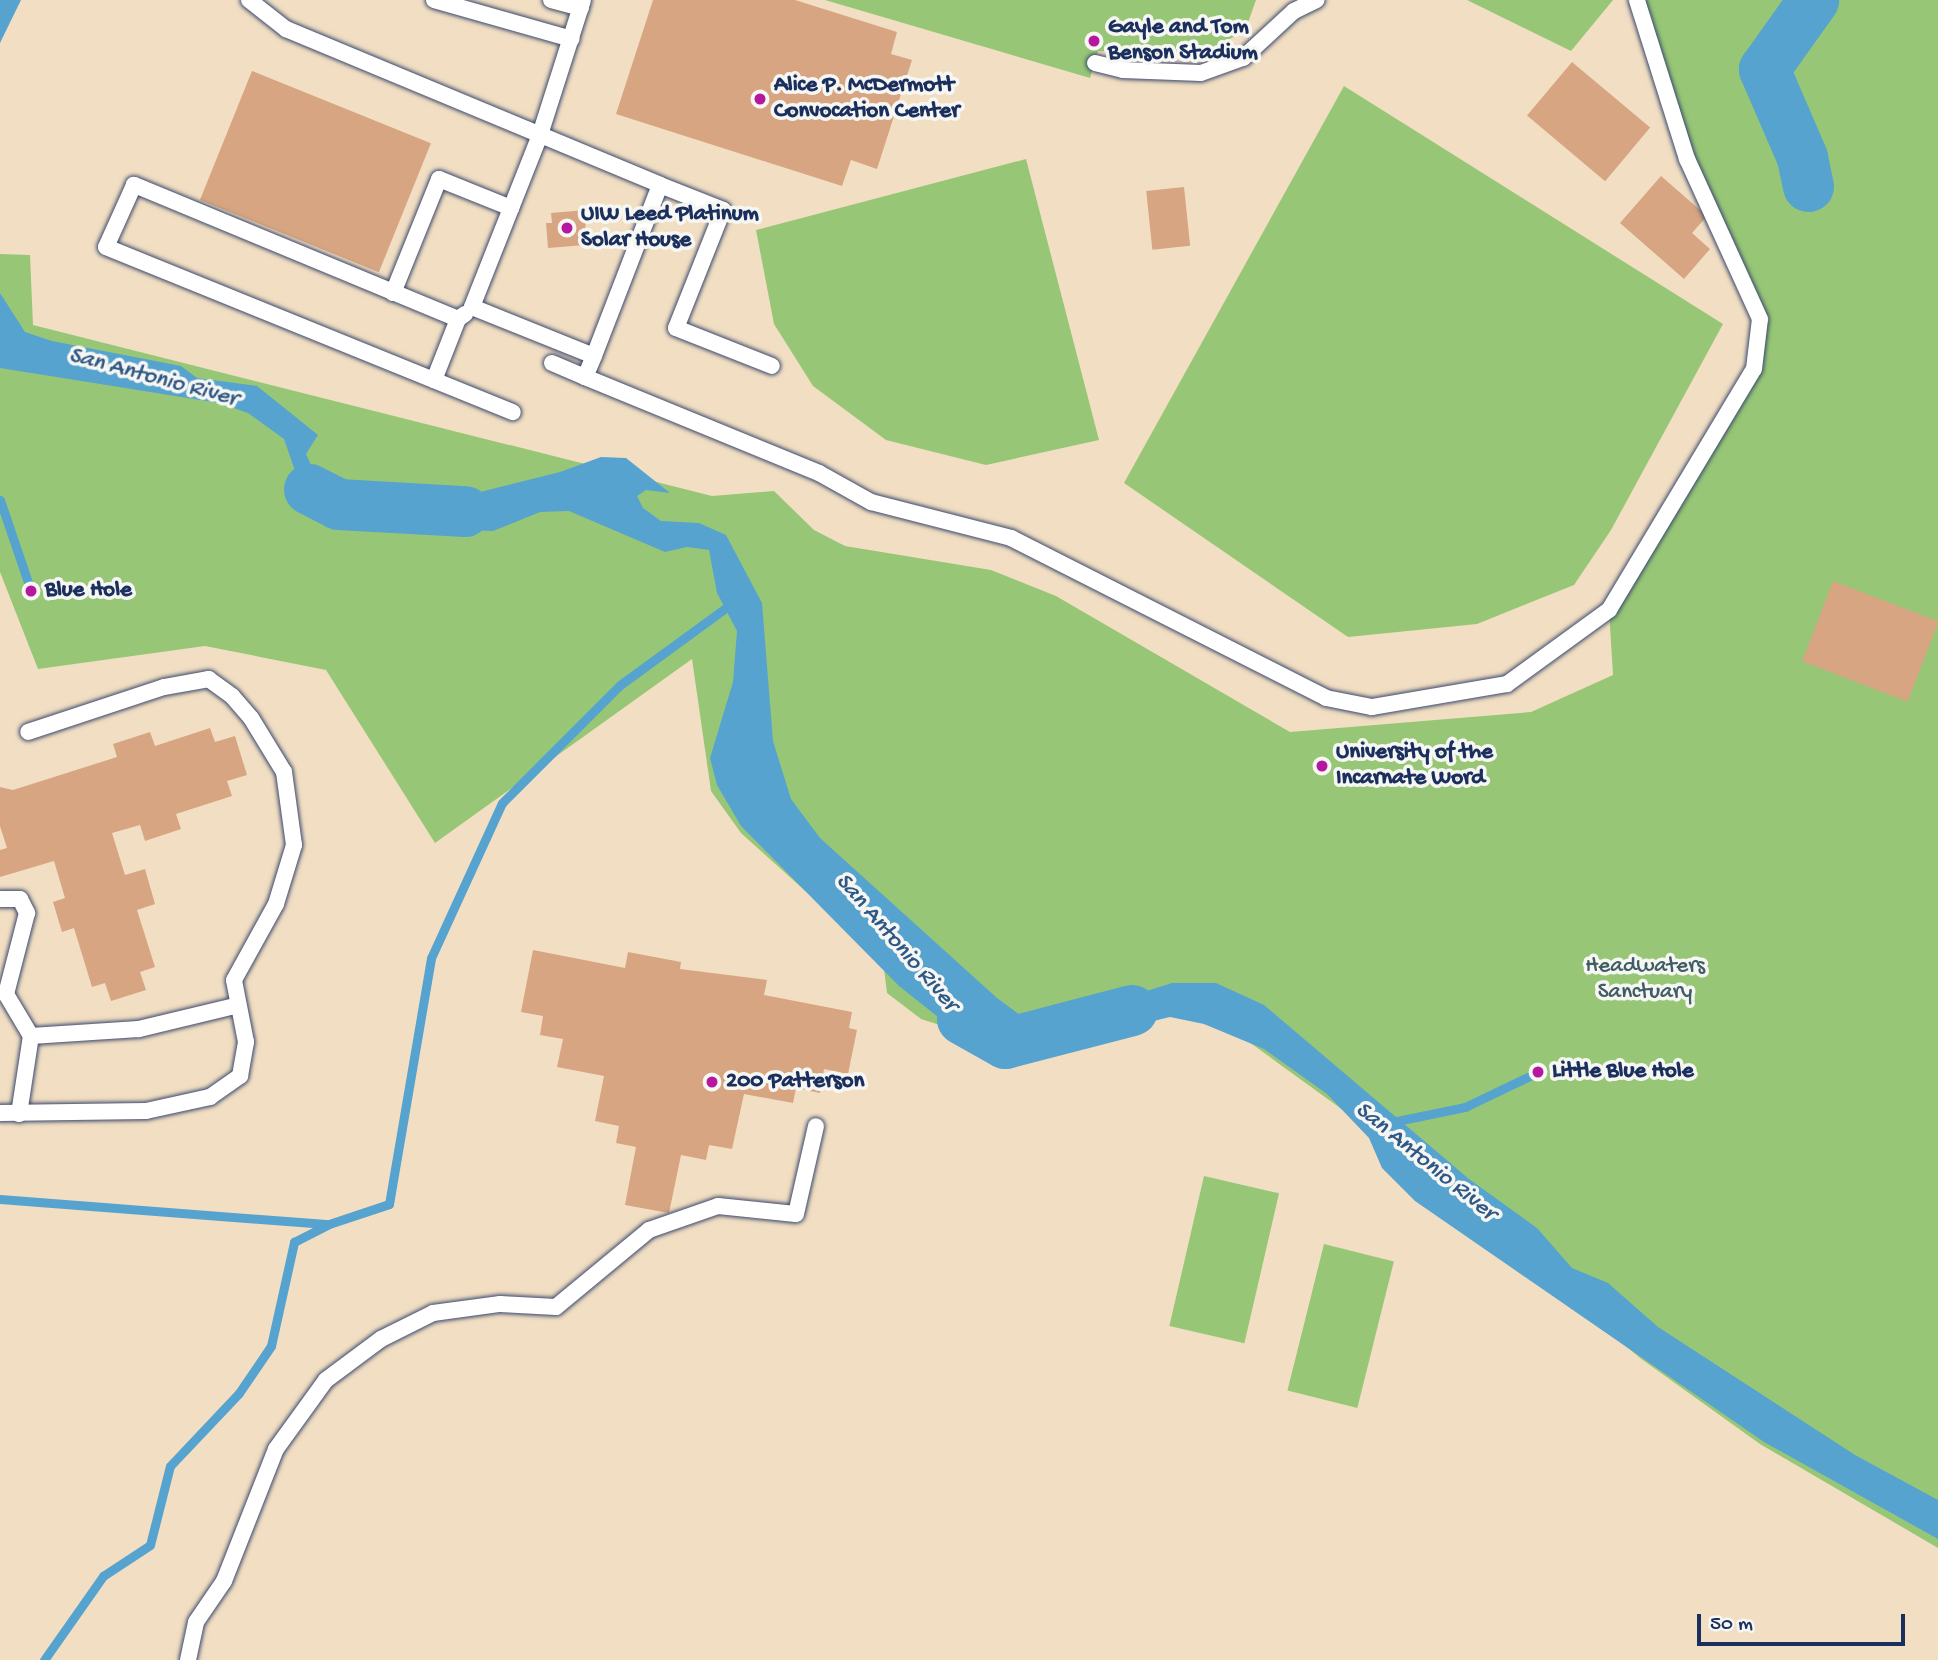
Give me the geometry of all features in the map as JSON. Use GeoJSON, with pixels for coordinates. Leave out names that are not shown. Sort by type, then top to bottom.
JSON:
{"type":"FeatureCollection","features":[{"type":"Feature","properties":{"kind":"lane"},"geometry":{"type":"LineString","coordinates":[[249,0],[286,29],[723,210],[676,328],[772,366]]}},
{"type":"Feature","properties":{"kind":"lane"},"geometry":{"type":"LineString","coordinates":[[434,0],[572,39]]}},
{"type":"Feature","properties":{"kind":"lane"},"geometry":{"type":"LineString","coordinates":[[433,380],[458,319],[472,307],[540,135],[572,39],[582,4],[551,0]]}},
{"type":"Feature","properties":{"kind":"lane"},"geometry":{"type":"LineString","coordinates":[[1095,64],[1122,70],[1201,73],[1243,58],[1294,11],[1317,0]]}},
{"type":"Feature","properties":{"kind":"lane"},"geometry":{"type":"LineString","coordinates":[[552,363],[819,473],[871,502],[1011,538],[1325,698],[1372,707],[1507,684],[1609,610],[1754,369],[1760,319],[1688,159],[1637,0]]}},
{"type":"Feature","properties":{"kind":"lane"},"geometry":{"type":"LineString","coordinates":[[393,293],[439,179],[511,208]]}},
{"type":"Feature","properties":{"kind":"lane"},"geometry":{"type":"LineString","coordinates":[[458,319],[134,185],[106,247],[513,412]]}},
{"type":"Feature","properties":{"kind":"lane"},"geometry":{"type":"LineString","coordinates":[[585,377],[660,185]]}},
{"type":"Feature","properties":{"kind":"lane"},"geometry":{"type":"LineString","coordinates":[[472,307],[594,356]]}},
{"type":"Feature","properties":{"kind":"lane"},"geometry":{"type":"LineString","coordinates":[[0,1113],[146,1111],[209,1097],[240,1076],[246,1042],[235,1006],[234,980],[276,904],[294,845],[284,772],[251,718],[232,696],[209,679],[164,687],[27,732]]}},
{"type":"Feature","properties":{"kind":"lane"},"geometry":{"type":"LineString","coordinates":[[0,899],[20,899],[27,913],[3,991],[31,1036],[19,1114]]}},
{"type":"Feature","properties":{"kind":"lane"},"geometry":{"type":"LineString","coordinates":[[31,1036],[139,1029],[235,1006]]}},
{"type":"Feature","properties":{"kind":"lane"},"geometry":{"type":"LineString","coordinates":[[188,1660],[196,1622],[224,1581],[276,1449],[326,1380],[381,1339],[433,1313],[500,1304],[556,1307],[649,1230],[718,1206],[796,1214],[816,1126]]}},
{"type":"Feature","properties":{"kind":"green space","name":"Gayle and Tom Benson Stadium"},"geometry":{"type":"Polygon","coordinates":[[[825,0],[1256,0],[1245,31],[1197,56],[1098,51],[1090,78],[825,0]]]}},
{"type":"Feature","properties":{"kind":"green space"},"geometry":{"type":"Polygon","coordinates":[[[1467,0],[1613,0],[1571,51],[1467,0]]]}},
{"type":"Feature","properties":{"kind":"green space","name":"Headwaters Sanctuary"},"geometry":{"type":"Polygon","coordinates":[[[1637,0],[1938,0],[1938,1548],[1760,1444],[1640,1358],[1376,1134],[1227,1026],[1158,993],[1109,991],[1007,1028],[968,1034],[921,1019],[887,993],[883,961],[741,833],[711,791],[692,659],[435,843],[326,670],[205,646],[38,669],[0,572],[0,254],[30,255],[33,325],[712,496],[774,491],[814,530],[845,546],[991,570],[1056,596],[1290,732],[1531,712],[1613,675],[1609,610],[1754,369],[1760,318],[1687,159],[1637,0]]]}},
{"type":"Feature","properties":{"kind":"green space"},"geometry":{"type":"Polygon","coordinates":[[[1344,86],[1723,324],[1611,530],[1574,585],[1477,624],[1348,637],[1124,483],[1344,86]]]}},
{"type":"Feature","properties":{"kind":"green space"},"geometry":{"type":"Polygon","coordinates":[[[1026,159],[1099,440],[986,465],[886,440],[813,386],[774,324],[756,230],[1026,159]]]}},
{"type":"Feature","properties":{"kind":"green space"},"geometry":{"type":"Polygon","coordinates":[[[1204,1176],[1279,1193],[1244,1343],[1169,1326],[1204,1176]]]}},
{"type":"Feature","properties":{"kind":"green space"},"geometry":{"type":"Polygon","coordinates":[[[1324,1244],[1394,1261],[1357,1408],[1287,1391],[1324,1244]]]}},
{"type":"Feature","properties":{"kind":"water"},"geometry":{"type":"Polygon","coordinates":[[[0,0],[21,0],[0,43],[0,0]]]}},
{"type":"Feature","properties":{"kind":"water"},"geometry":{"type":"Polygon","coordinates":[[[0,293],[25,332],[52,341],[181,366],[197,378],[257,386],[318,435],[306,454],[319,482],[388,512],[406,499],[410,488],[472,494],[560,472],[601,457],[626,458],[670,493],[646,490],[637,496],[643,508],[661,521],[699,523],[726,535],[762,603],[773,741],[791,799],[820,838],[997,998],[1032,1024],[1009,1060],[996,1063],[899,986],[741,826],[717,785],[710,758],[733,682],[737,631],[717,593],[709,550],[687,547],[665,552],[569,511],[540,512],[493,531],[396,528],[328,514],[304,497],[284,439],[248,413],[219,403],[0,368],[0,293]]]}},
{"type":"Feature","properties":{"kind":"water"},"geometry":{"type":"Polygon","coordinates":[[[1172,983],[1216,983],[1264,1005],[1469,1179],[1537,1228],[1572,1268],[1608,1283],[1658,1327],[1855,1455],[1938,1500],[1938,1539],[1764,1442],[1415,1201],[1382,1168],[1369,1138],[1327,1094],[1264,1049],[1204,1024],[1170,1017],[1046,1047],[1074,1014],[1172,983]]]}},
{"type":"Feature","properties":{"kind":"building","name":"Alice P. McDermott Convocation Center"},"geometry":{"type":"Polygon","coordinates":[[[653,0],[795,0],[897,32],[891,54],[912,60],[877,169],[851,160],[842,186],[616,114],[653,0]]]}},
{"type":"Feature","properties":{"kind":"building"},"geometry":{"type":"Polygon","coordinates":[[[1572,62],[1650,128],[1605,181],[1527,116],[1572,62]]]}},
{"type":"Feature","properties":{"kind":"building"},"geometry":{"type":"Polygon","coordinates":[[[252,71],[431,143],[379,272],[200,200],[252,71]]]}},
{"type":"Feature","properties":{"kind":"building"},"geometry":{"type":"Polygon","coordinates":[[[1661,176],[1707,216],[1692,233],[1710,249],[1684,279],[1620,223],[1661,176]]]}},
{"type":"Feature","properties":{"kind":"building"},"geometry":{"type":"Polygon","coordinates":[[[1184,187],[1190,246],[1152,250],[1146,191],[1184,187]]]}},
{"type":"Feature","properties":{"kind":"building","name":"UIW Leed Platinum Solar House"},"geometry":{"type":"Polygon","coordinates":[[[586,210],[585,245],[548,248],[546,223],[552,223],[551,213],[586,210]]]}},
{"type":"Feature","properties":{"kind":"building"},"geometry":{"type":"Polygon","coordinates":[[[1833,581],[1938,621],[1908,702],[1802,661],[1833,581]]]}},
{"type":"Feature","properties":{"kind":"building"},"geometry":{"type":"Polygon","coordinates":[[[210,728],[215,742],[235,736],[247,775],[227,781],[232,796],[176,814],[181,829],[145,841],[140,825],[112,833],[125,875],[145,869],[155,904],[137,910],[155,967],[140,972],[146,990],[111,1001],[105,983],[92,987],[74,928],[62,932],[53,902],[65,898],[54,861],[0,877],[0,850],[7,848],[0,826],[0,787],[13,790],[117,757],[113,744],[150,732],[155,746],[210,728]]]}},
{"type":"Feature","properties":{"kind":"building","name":"200 Patterson"},"geometry":{"type":"Polygon","coordinates":[[[533,950],[625,968],[628,952],[681,962],[680,969],[767,980],[764,995],[852,1012],[849,1028],[857,1030],[848,1074],[824,1069],[820,1093],[796,1088],[793,1103],[744,1094],[732,1149],[709,1145],[706,1160],[681,1155],[669,1213],[625,1205],[636,1147],[616,1143],[619,1126],[595,1121],[604,1076],[557,1067],[563,1039],[540,1035],[543,1016],[521,1012],[533,950]]]}},
{"type":"Feature","properties":{"kind":"waterway"},"geometry":{"type":"LineString","coordinates":[[1808,186],[1802,157],[1764,69],[1813,0]]}},
{"type":"Feature","properties":{"kind":"waterway","name":"San Antonio River"},"geometry":{"type":"LineString","coordinates":[[309,489],[338,504],[465,511]]}},
{"type":"Feature","properties":{"kind":"waterway"},"geometry":{"type":"LineString","coordinates":[[0,500],[31,591]]}},
{"type":"Feature","properties":{"kind":"waterway"},"geometry":{"type":"LineString","coordinates":[[44,1660],[103,1576],[150,1545],[170,1466],[239,1393],[271,1346],[294,1242],[329,1224],[389,1204],[431,958],[502,803],[620,685],[734,602]]}},
{"type":"Feature","properties":{"kind":"waterway","name":"San Antonio River"},"geometry":{"type":"LineString","coordinates":[[962,1019],[1005,1043],[1132,1010]]}},
{"type":"Feature","properties":{"kind":"waterway"},"geometry":{"type":"LineString","coordinates":[[1392,1122],[1465,1107],[1538,1072]]}},
{"type":"Feature","properties":{"kind":"waterway"},"geometry":{"type":"LineString","coordinates":[[0,1199],[326,1224]]}},
{"type":"Feature","properties":{"kind":"place","name":"Gayle and Tom Benson Stadium"},"geometry":{"type":"Point","coordinates":[1094,41]}},
{"type":"Feature","properties":{"kind":"place","name":"Alice P. McDermott Convocation Center"},"geometry":{"type":"Point","coordinates":[760,99]}},
{"type":"Feature","properties":{"kind":"place","name":"UIW Leed Platinum Solar House"},"geometry":{"type":"Point","coordinates":[567,228]}},
{"type":"Feature","properties":{"kind":"place","name":"Blue Hole"},"geometry":{"type":"Point","coordinates":[31,591]}},
{"type":"Feature","properties":{"kind":"place","name":"University of the Incarnate Word"},"geometry":{"type":"Point","coordinates":[1322,766]}},
{"type":"Feature","properties":{"kind":"place","name":"Little Blue Hole"},"geometry":{"type":"Point","coordinates":[1538,1072]}},
{"type":"Feature","properties":{"kind":"place","name":"200 Patterson"},"geometry":{"type":"Point","coordinates":[712,1082]}}]}
